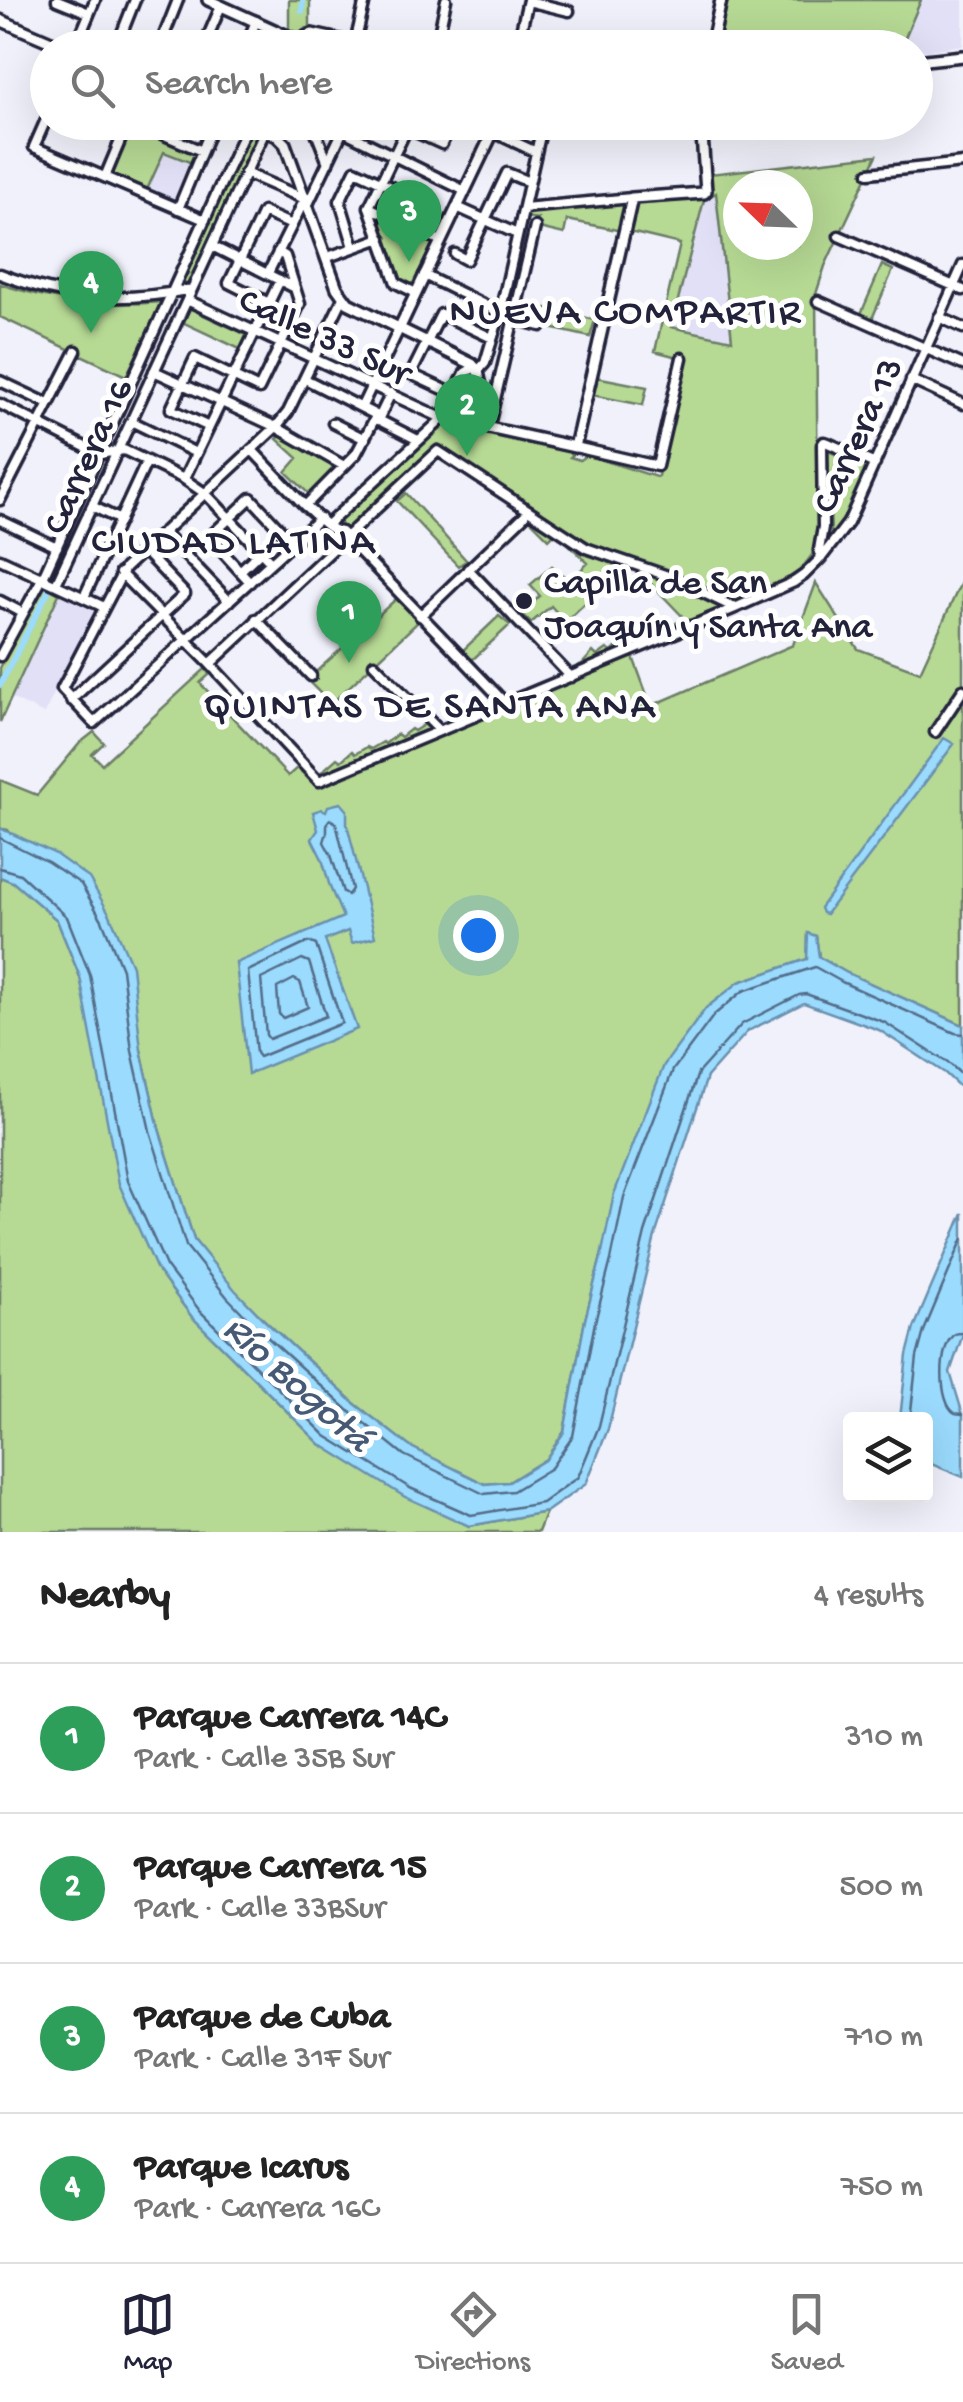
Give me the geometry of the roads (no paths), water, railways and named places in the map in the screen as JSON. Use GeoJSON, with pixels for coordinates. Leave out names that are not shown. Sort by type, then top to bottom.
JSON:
{"type":"FeatureCollection","features":[{"type":"Feature","properties":{"kind":"street"},"geometry":{"type":"LineString","coordinates":[[57,0],[89,13]]}},
{"type":"Feature","properties":{"kind":"street"},"geometry":{"type":"LineString","coordinates":[[82,30],[94,0]]}},
{"type":"Feature","properties":{"kind":"street"},"geometry":{"type":"LineString","coordinates":[[124,30],[136,0]]}},
{"type":"Feature","properties":{"kind":"street"},"geometry":{"type":"LineString","coordinates":[[166,30],[178,0]]}},
{"type":"Feature","properties":{"kind":"street"},"geometry":{"type":"LineString","coordinates":[[208,0],[272,30]]}},
{"type":"Feature","properties":{"kind":"street"},"geometry":{"type":"LineString","coordinates":[[358,30],[365,0]]}},
{"type":"Feature","properties":{"kind":"street"},"geometry":{"type":"LineString","coordinates":[[440,30],[446,0]]}},
{"type":"Feature","properties":{"kind":"street"},"geometry":{"type":"LineString","coordinates":[[714,30],[721,0]]}},
{"type":"Feature","properties":{"kind":"street"},"geometry":{"type":"LineString","coordinates":[[521,30],[528,1],[569,11]]}},
{"type":"Feature","properties":{"kind":"street"},"geometry":{"type":"LineString","coordinates":[[211,30],[221,6]]}},
{"type":"Feature","properties":{"kind":"street"},"geometry":{"type":"LineString","coordinates":[[0,20],[30,33]]}},
{"type":"Feature","properties":{"kind":"street"},"geometry":{"type":"LineString","coordinates":[[253,30],[256,22]]}},
{"type":"Feature","properties":{"kind":"street"},"geometry":{"type":"LineString","coordinates":[[933,59],[963,56]]}},
{"type":"Feature","properties":{"kind":"street"},"geometry":{"type":"LineString","coordinates":[[37,140],[34,147],[205,220]]}},
{"type":"Feature","properties":{"kind":"street"},"geometry":{"type":"LineString","coordinates":[[105,177],[122,140]]}},
{"type":"Feature","properties":{"kind":"street"},"geometry":{"type":"LineString","coordinates":[[175,140],[202,151]]}},
{"type":"Feature","properties":{"kind":"street"},"geometry":{"type":"LineString","coordinates":[[178,209],[207,140]]}},
{"type":"Feature","properties":{"kind":"street"},"geometry":{"type":"LineString","coordinates":[[0,656],[43,578],[240,140]]}},
{"type":"Feature","properties":{"kind":"street","name":"Carrera 16"},"geometry":{"type":"LineString","coordinates":[[56,584],[260,140]]}},
{"type":"Feature","properties":{"kind":"street"},"geometry":{"type":"LineString","coordinates":[[280,140],[288,151],[343,298],[354,308],[469,362],[476,369],[489,427]]}},
{"type":"Feature","properties":{"kind":"street"},"geometry":{"type":"LineString","coordinates":[[320,140],[328,164]]}},
{"type":"Feature","properties":{"kind":"street"},"geometry":{"type":"LineString","coordinates":[[268,273],[339,140]]}},
{"type":"Feature","properties":{"kind":"street"},"geometry":{"type":"LineString","coordinates":[[369,140],[465,190]]}},
{"type":"Feature","properties":{"kind":"street"},"geometry":{"type":"LineString","coordinates":[[401,140],[369,207],[396,283],[416,293]]}},
{"type":"Feature","properties":{"kind":"street"},"geometry":{"type":"LineString","coordinates":[[362,406],[489,140]]}},
{"type":"Feature","properties":{"kind":"street"},"geometry":{"type":"LineString","coordinates":[[510,140],[536,152]]}},
{"type":"Feature","properties":{"kind":"street"},"geometry":{"type":"LineString","coordinates":[[343,298],[288,412],[276,427],[120,574],[62,689],[94,723],[293,543],[442,418],[466,373],[485,363],[539,140]]}},
{"type":"Feature","properties":{"kind":"street"},"geometry":{"type":"LineString","coordinates":[[524,208],[704,193],[702,140]]}},
{"type":"Feature","properties":{"kind":"street"},"geometry":{"type":"LineString","coordinates":[[868,173],[963,163]]}},
{"type":"Feature","properties":{"kind":"street"},"geometry":{"type":"LineString","coordinates":[[354,247],[340,201],[355,170],[423,202],[411,227]]}},
{"type":"Feature","properties":{"kind":"street"},"geometry":{"type":"LineString","coordinates":[[245,173],[307,202]]}},
{"type":"Feature","properties":{"kind":"street"},"geometry":{"type":"LineString","coordinates":[[456,254],[466,260],[507,173],[529,182]]}},
{"type":"Feature","properties":{"kind":"street"},"geometry":{"type":"LineString","coordinates":[[575,447],[632,198]]}},
{"type":"Feature","properties":{"kind":"street"},"geometry":{"type":"LineString","coordinates":[[369,207],[440,242]]}},
{"type":"Feature","properties":{"kind":"street"},"geometry":{"type":"LineString","coordinates":[[457,207],[517,234]]}},
{"type":"Feature","properties":{"kind":"street"},"geometry":{"type":"LineString","coordinates":[[269,303],[229,284],[263,212],[292,226]]}},
{"type":"Feature","properties":{"kind":"street"},"geometry":{"type":"LineString","coordinates":[[489,427],[535,227]]}},
{"type":"Feature","properties":{"kind":"street"},"geometry":{"type":"LineString","coordinates":[[839,236],[963,290]]}},
{"type":"Feature","properties":{"kind":"street"},"geometry":{"type":"LineString","coordinates":[[328,257],[381,238]]}},
{"type":"Feature","properties":{"kind":"street"},"geometry":{"type":"LineString","coordinates":[[212,246],[295,288]]}},
{"type":"Feature","properties":{"kind":"street"},"geometry":{"type":"LineString","coordinates":[[209,427],[171,409],[195,358],[259,388],[300,304],[285,256],[278,252]]}},
{"type":"Feature","properties":{"kind":"street","name":"Carrera 13"},"geometry":{"type":"LineString","coordinates":[[210,664],[319,781],[794,582],[821,558],[848,523],[963,265]]}},
{"type":"Feature","properties":{"kind":"street","name":"Calle 33 Sur"},"geometry":{"type":"LineString","coordinates":[[0,274],[68,294],[132,299],[192,290]]}},
{"type":"Feature","properties":{"kind":"street"},"geometry":{"type":"LineString","coordinates":[[424,275],[500,313],[541,326]]}},
{"type":"Feature","properties":{"kind":"street"},"geometry":{"type":"LineString","coordinates":[[184,478],[209,427],[218,419],[221,402],[280,280]]}},
{"type":"Feature","properties":{"kind":"street","name":"Calle 33 Sur"},"geometry":{"type":"LineString","coordinates":[[187,300],[442,418]]}},
{"type":"Feature","properties":{"kind":"street"},"geometry":{"type":"LineString","coordinates":[[818,301],[963,365]]}},
{"type":"Feature","properties":{"kind":"street"},"geometry":{"type":"LineString","coordinates":[[454,394],[411,374],[441,314],[492,338]]}},
{"type":"Feature","properties":{"kind":"street"},"geometry":{"type":"LineString","coordinates":[[939,318],[963,328]]}},
{"type":"Feature","properties":{"kind":"street"},"geometry":{"type":"LineString","coordinates":[[0,500],[76,351]]}},
{"type":"Feature","properties":{"kind":"street"},"geometry":{"type":"LineString","coordinates":[[489,427],[657,466],[682,358]]}},
{"type":"Feature","properties":{"kind":"street"},"geometry":{"type":"LineString","coordinates":[[154,371],[276,427],[344,466]]}},
{"type":"Feature","properties":{"kind":"street"},"geometry":{"type":"LineString","coordinates":[[305,379],[362,406],[377,419],[418,440]]}},
{"type":"Feature","properties":{"kind":"street"},"geometry":{"type":"LineString","coordinates":[[911,380],[963,404]]}},
{"type":"Feature","properties":{"kind":"street"},"geometry":{"type":"LineString","coordinates":[[0,381],[49,404]]}},
{"type":"Feature","properties":{"kind":"street"},"geometry":{"type":"LineString","coordinates":[[306,506],[365,439],[392,393]]}},
{"type":"Feature","properties":{"kind":"street"},"geometry":{"type":"LineString","coordinates":[[0,404],[99,454],[124,450],[184,478],[206,494],[272,562]]}},
{"type":"Feature","properties":{"kind":"street"},"geometry":{"type":"LineString","coordinates":[[131,422],[196,453]]}},
{"type":"Feature","properties":{"kind":"street"},"geometry":{"type":"LineString","coordinates":[[333,424],[365,439]]}},
{"type":"Feature","properties":{"kind":"street"},"geometry":{"type":"LineString","coordinates":[[821,558],[824,442],[876,464]]}},
{"type":"Feature","properties":{"kind":"street"},"geometry":{"type":"LineString","coordinates":[[252,450],[333,531],[341,532],[505,704]]}},
{"type":"Feature","properties":{"kind":"street"},"geometry":{"type":"LineString","coordinates":[[120,574],[210,664],[438,451],[586,548],[668,576],[735,608]]}},
{"type":"Feature","properties":{"kind":"street"},"geometry":{"type":"LineString","coordinates":[[84,597],[147,461]]}},
{"type":"Feature","properties":{"kind":"street"},"geometry":{"type":"LineString","coordinates":[[198,547],[251,498],[293,543]]}},
{"type":"Feature","properties":{"kind":"street"},"geometry":{"type":"LineString","coordinates":[[92,506],[120,520]]}},
{"type":"Feature","properties":{"kind":"street"},"geometry":{"type":"LineString","coordinates":[[420,616],[524,516]]}},
{"type":"Feature","properties":{"kind":"street"},"geometry":{"type":"LineString","coordinates":[[0,520],[56,548]]}},
{"type":"Feature","properties":{"kind":"street"},"geometry":{"type":"LineString","coordinates":[[163,532],[229,601]]}},
{"type":"Feature","properties":{"kind":"street"},"geometry":{"type":"LineString","coordinates":[[209,537],[250,582]]}},
{"type":"Feature","properties":{"kind":"street"},"geometry":{"type":"LineString","coordinates":[[821,538],[833,542]]}},
{"type":"Feature","properties":{"kind":"street"},"geometry":{"type":"LineString","coordinates":[[71,700],[185,594],[143,550]]}},
{"type":"Feature","properties":{"kind":"street"},"geometry":{"type":"LineString","coordinates":[[240,570],[261,551]]}},
{"type":"Feature","properties":{"kind":"street"},"geometry":{"type":"LineString","coordinates":[[0,559],[104,607]]}},
{"type":"Feature","properties":{"kind":"street"},"geometry":{"type":"LineString","coordinates":[[468,569],[571,677]]}},
{"type":"Feature","properties":{"kind":"street"},"geometry":{"type":"LineString","coordinates":[[0,601],[23,613]]}},
{"type":"Feature","properties":{"kind":"street"},"geometry":{"type":"LineString","coordinates":[[256,620],[311,676]]}},
{"type":"Feature","properties":{"kind":"street"},"geometry":{"type":"LineString","coordinates":[[374,664],[439,730]]}},
{"type":"Feature","properties":{"kind":"street"},"geometry":{"type":"LineString","coordinates":[[936,732],[963,690]]}},
{"type":"Feature","properties":{"kind":"water"},"geometry":{"type":"Polygon","coordinates":[[[944,738],[954,744],[826,914],[822,913],[820,908],[944,738]]]}},
{"type":"Feature","properties":{"kind":"water"},"geometry":{"type":"Polygon","coordinates":[[[341,803],[347,810],[347,824],[375,937],[352,943],[348,931],[325,940],[357,1029],[248,1074],[236,963],[343,917],[312,839],[318,830],[313,812],[326,811],[328,806],[341,803]]]}},
{"type":"Feature","properties":{"kind":"water","name":"Río Bogotá"},"geometry":{"type":"Polygon","coordinates":[[[0,828],[54,853],[89,878],[110,915],[132,966],[141,1050],[159,1129],[194,1240],[262,1318],[354,1403],[409,1446],[485,1484],[509,1482],[546,1459],[564,1432],[614,1194],[664,1065],[706,1008],[739,982],[807,959],[808,933],[816,936],[819,957],[963,1025],[963,1090],[945,1073],[879,1030],[804,1003],[748,1031],[707,1077],[655,1236],[608,1429],[586,1484],[546,1512],[469,1526],[405,1497],[320,1444],[192,1317],[157,1270],[119,1184],[80,977],[57,920],[13,882],[0,877],[0,828]]]}},
{"type":"Feature","properties":{"kind":"water"},"geometry":{"type":"Polygon","coordinates":[[[963,1213],[963,1334],[950,1372],[963,1415],[963,1477],[933,1465],[933,1412],[901,1412],[914,1328],[963,1213]]]}},
{"type":"Feature","properties":{"kind":"waterway"},"geometry":{"type":"LineString","coordinates":[[302,11],[303,0]]}},
{"type":"Feature","properties":{"kind":"waterway"},"geometry":{"type":"LineString","coordinates":[[0,685],[50,588]]}},
{"type":"Feature","properties":{"kind":"place","name":"Parque de Cuba"},"geometry":{"type":"Point","coordinates":[409,262]}},
{"type":"Feature","properties":{"kind":"place","name":"Parque Icarus"},"geometry":{"type":"Point","coordinates":[91,333]}},
{"type":"Feature","properties":{"kind":"place","name":"Parque Carrera 15"},"geometry":{"type":"Point","coordinates":[467,456]}},
{"type":"Feature","properties":{"kind":"place","name":"Capilla de San Joaquín y Santa Ana"},"geometry":{"type":"Point","coordinates":[524,601]}},
{"type":"Feature","properties":{"kind":"place","name":"Parque Carrera 14C"},"geometry":{"type":"Point","coordinates":[349,663]}},
{"type":"Feature","properties":{"kind":"district","name":"NUEVA COMPARTIR"},"geometry":{"type":"Point","coordinates":[626,308]}},
{"type":"Feature","properties":{"kind":"district","name":"CIUDAD LATINA"},"geometry":{"type":"Point","coordinates":[234,538]}},
{"type":"Feature","properties":{"kind":"district","name":"QUINTAS DE SANTA ANA"},"geometry":{"type":"Point","coordinates":[430,702]}}]}
